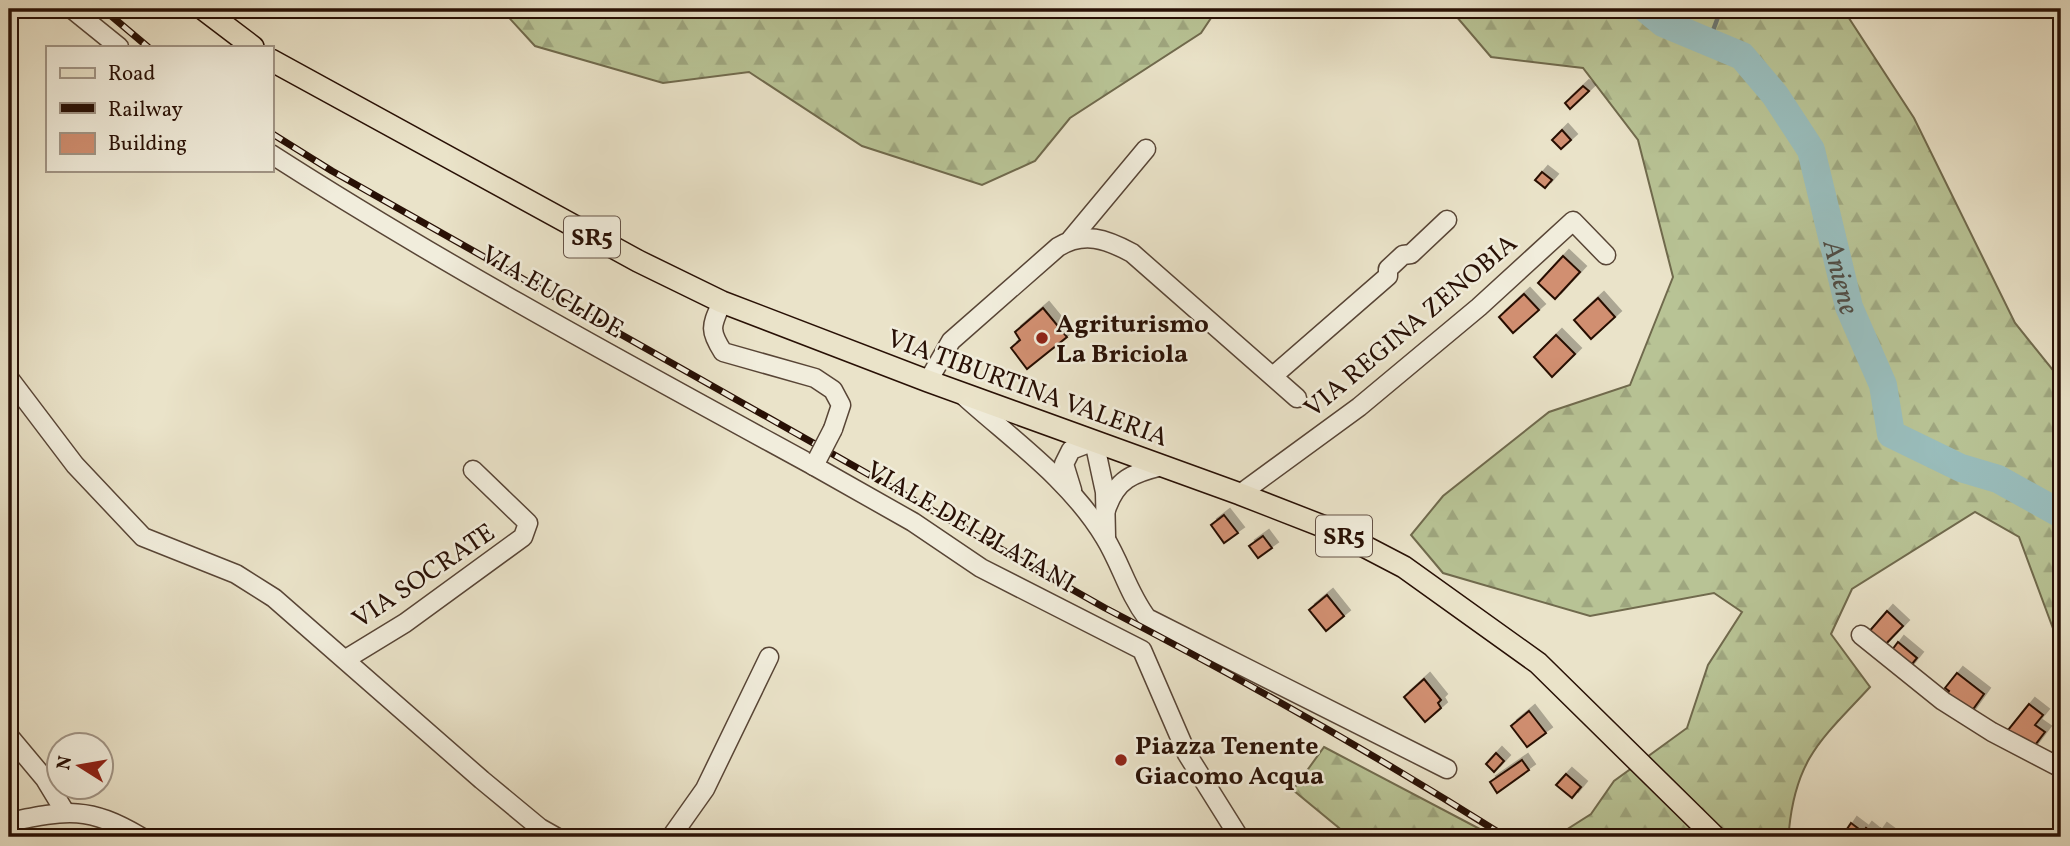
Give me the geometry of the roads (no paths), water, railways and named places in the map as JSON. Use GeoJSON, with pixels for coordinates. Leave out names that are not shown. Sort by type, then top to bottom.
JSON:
{"type":"FeatureCollection","features":[{"type":"Feature","properties":{"kind":"main road"},"geometry":{"type":"LineString","coordinates":[[203,9],[252,46]]}},
{"type":"Feature","properties":{"kind":"main road","name":"VIA TIBURTINA VALERIA"},"geometry":{"type":"LineString","coordinates":[[273,61],[638,261],[722,302],[960,393],[1240,494],[1335,531],[1404,567],[1538,663],[1715,837]]}},
{"type":"Feature","properties":{"kind":"street"},"geometry":{"type":"LineString","coordinates":[[72,9],[119,46]]}},
{"type":"Feature","properties":{"kind":"street"},"geometry":{"type":"LineString","coordinates":[[928,381],[951,341],[1058,247],[1072,239],[1146,149]]}},
{"type":"Feature","properties":{"kind":"street","name":"VIA EUCLIDE"},"geometry":{"type":"LineString","coordinates":[[273,156],[343,200],[585,340],[816,462]]}},
{"type":"Feature","properties":{"kind":"street"},"geometry":{"type":"LineString","coordinates":[[1273,376],[1388,276],[1388,269],[1403,255],[1411,254],[1447,220]]}},
{"type":"Feature","properties":{"kind":"street","name":"VIA REGINA ZENOBIA"},"geometry":{"type":"LineString","coordinates":[[1240,494],[1369,398],[1479,307],[1573,221],[1606,255]]}},
{"type":"Feature","properties":{"kind":"street"},"geometry":{"type":"LineString","coordinates":[[1072,239],[1100,239],[1132,253],[1297,398]]}},
{"type":"Feature","properties":{"kind":"street"},"geometry":{"type":"LineString","coordinates":[[722,302],[713,323],[712,335],[723,352],[815,377],[833,390],[841,405],[833,429],[816,462]]}},
{"type":"Feature","properties":{"kind":"street","name":"VIA SOCRATE"},"geometry":{"type":"LineString","coordinates":[[9,378],[75,465],[143,537],[236,574],[274,598],[482,780],[540,828],[556,837]]}},
{"type":"Feature","properties":{"kind":"street"},"geometry":{"type":"LineString","coordinates":[[960,393],[1032,454],[1076,500],[1106,539],[1133,600],[1147,618],[1447,769]]}},
{"type":"Feature","properties":{"kind":"street"},"geometry":{"type":"LineString","coordinates":[[1076,500],[1064,464],[1071,450],[1094,441],[1105,492],[1106,539]]}},
{"type":"Feature","properties":{"kind":"street","name":"VIALE DEI PLATANI"},"geometry":{"type":"LineString","coordinates":[[816,462],[981,568],[1142,650],[1187,754],[1239,837]]}},
{"type":"Feature","properties":{"kind":"street"},"geometry":{"type":"LineString","coordinates":[[1104,513],[1110,498],[1133,473],[1162,466]]}},
{"type":"Feature","properties":{"kind":"street","name":"VIA SOCRATE"},"geometry":{"type":"LineString","coordinates":[[346,659],[405,624],[523,537],[528,523],[473,470]]}},
{"type":"Feature","properties":{"kind":"street"},"geometry":{"type":"LineString","coordinates":[[1861,635],[1943,701],[1992,732],[2061,768]]}},
{"type":"Feature","properties":{"kind":"street"},"geometry":{"type":"LineString","coordinates":[[677,834],[705,789],[769,657]]}},
{"type":"Feature","properties":{"kind":"street"},"geometry":{"type":"LineString","coordinates":[[9,736],[45,779],[65,812]]}},
{"type":"Feature","properties":{"kind":"street"},"geometry":{"type":"LineString","coordinates":[[9,822],[65,812],[88,812],[116,822],[141,837]]}},
{"type":"Feature","properties":{"kind":"waterway","name":"Aniene"},"geometry":{"type":"LineString","coordinates":[[1646,9],[1663,23],[1742,56],[1775,95],[1811,150],[1849,307],[1883,385],[1891,434],[1961,468],[1998,479],[2061,514]]}},
{"type":"Feature","properties":{"kind":"waterway"},"geometry":{"type":"LineString","coordinates":[[1708,44],[1721,9]]}},
{"type":"Feature","properties":{"kind":"railway"},"geometry":{"type":"LineString","coordinates":[[103,9],[147,46]]}},
{"type":"Feature","properties":{"kind":"railway"},"geometry":{"type":"LineString","coordinates":[[273,134],[332,171],[1105,608],[1308,718],[1506,837]]}},
{"type":"Feature","properties":{"kind":"place","name":"Agriturismo La Briciola"},"geometry":{"type":"Point","coordinates":[1042,338]}},
{"type":"Feature","properties":{"kind":"place","name":"Piazza Tenente Giacomo Acqua"},"geometry":{"type":"Point","coordinates":[1121,760]}}]}
